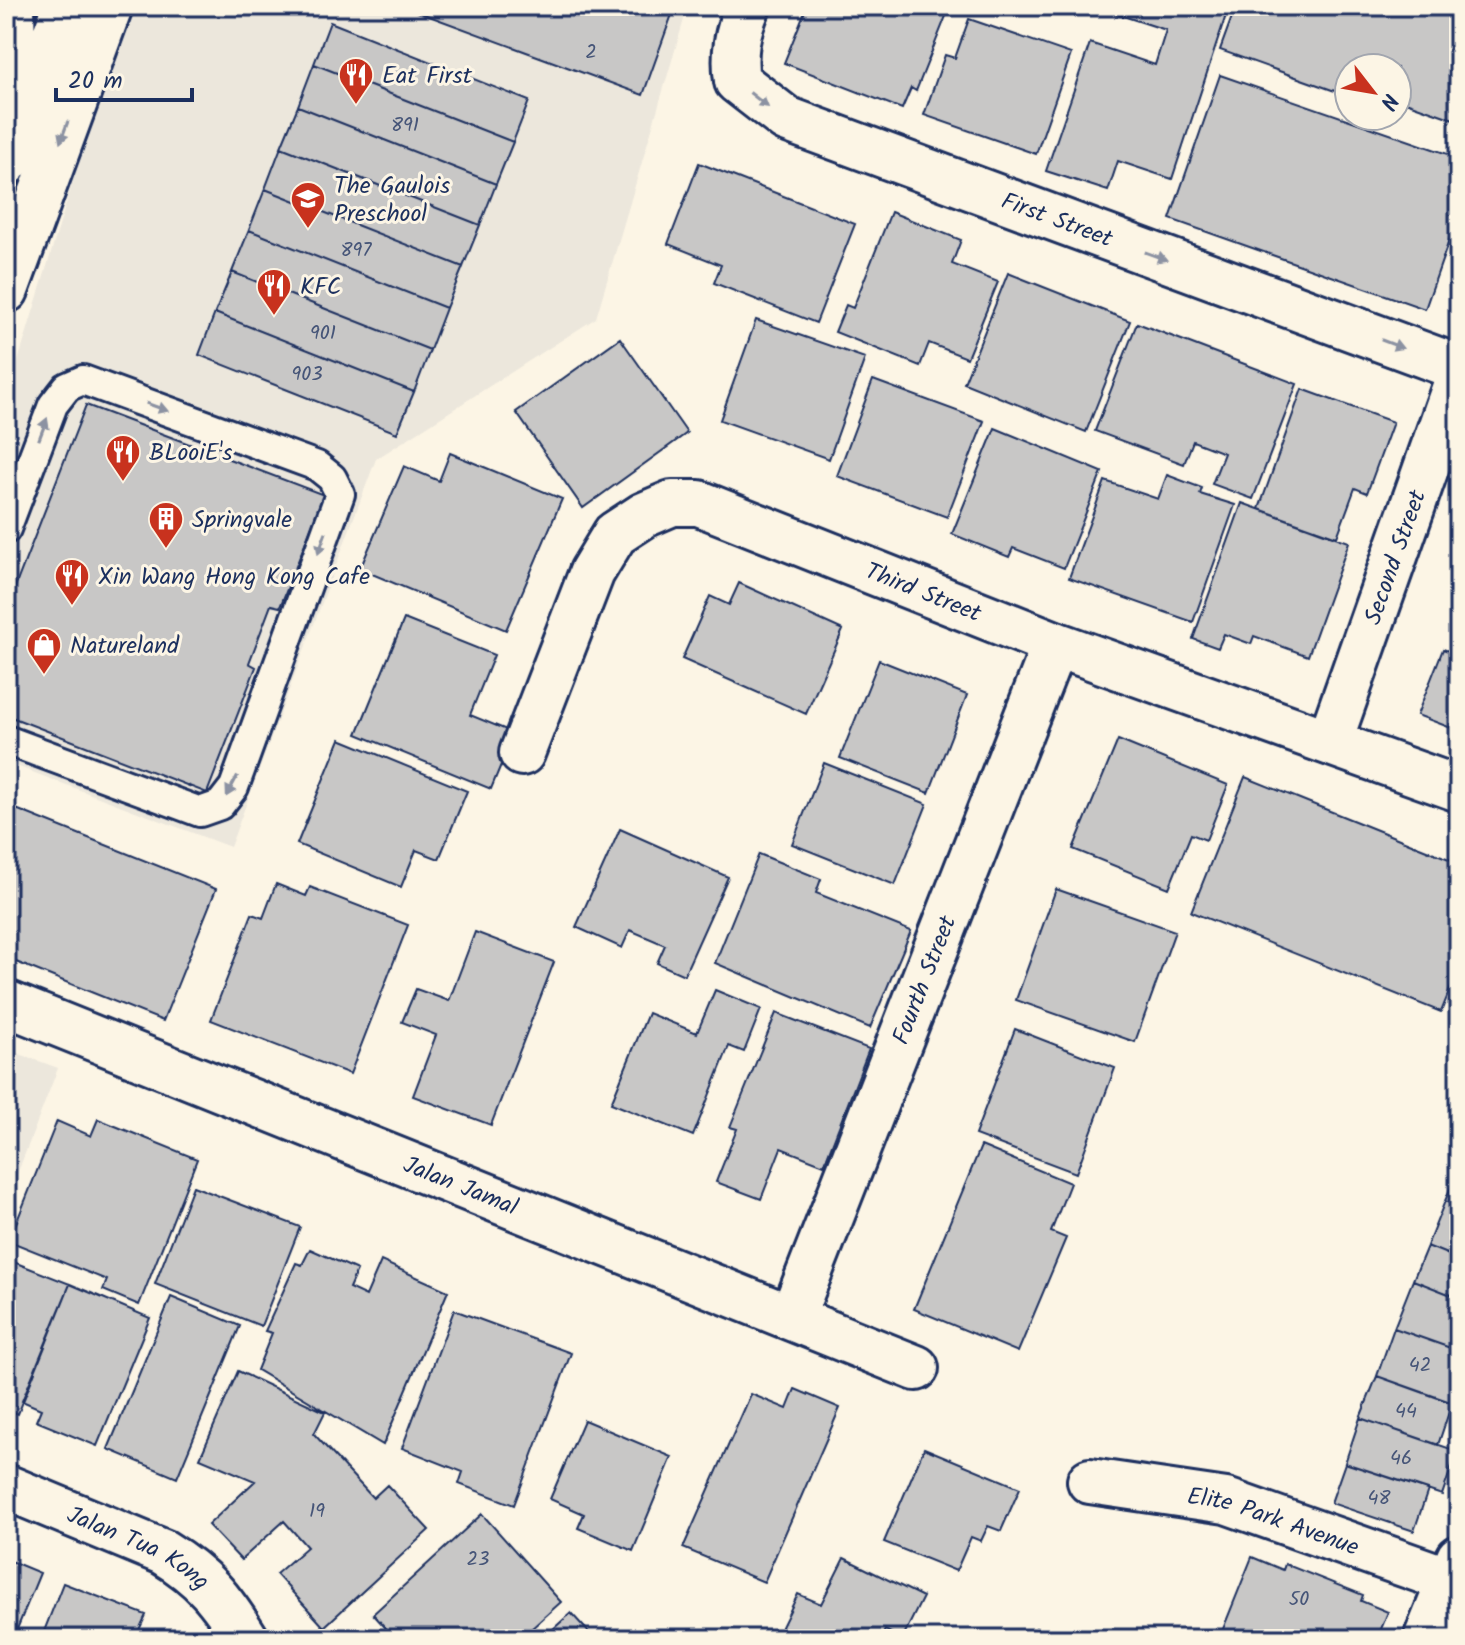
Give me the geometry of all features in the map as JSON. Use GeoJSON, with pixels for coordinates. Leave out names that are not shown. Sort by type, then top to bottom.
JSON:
{"type":"FeatureCollection","features":[{"type":"Feature","properties":{"kind":"street"},"geometry":{"type":"LineString","coordinates":[[9,152],[16,71],[12,6]]}},
{"type":"Feature","properties":{"kind":"street"},"geometry":{"type":"LineString","coordinates":[[9,152],[66,6]]}},
{"type":"Feature","properties":{"kind":"street"},"geometry":{"type":"LineString","coordinates":[[6,290],[110,6]]}},
{"type":"Feature","properties":{"kind":"street","name":"First Street"},"geometry":{"type":"LineString","coordinates":[[748,6],[738,30],[734,58],[737,81],[786,119],[1459,368]]}},
{"type":"Feature","properties":{"kind":"street","name":"Second Street"},"geometry":{"type":"LineString","coordinates":[[1330,740],[1459,375]]}},
{"type":"Feature","properties":{"kind":"street","name":"Third Street"},"geometry":{"type":"LineString","coordinates":[[522,753],[592,572],[615,534],[644,515],[672,503],[699,503],[1055,644],[1330,740],[1459,789]]}},
{"type":"Feature","properties":{"kind":"street","name":"Fourth Street"},"geometry":{"type":"LineString","coordinates":[[792,1317],[1055,644]]}},
{"type":"Feature","properties":{"kind":"street","name":"Jalan Jamal"},"geometry":{"type":"LineString","coordinates":[[6,1003],[916,1368]]}},
{"type":"Feature","properties":{"kind":"street","name":"Elite Park Avenue"},"geometry":{"type":"LineString","coordinates":[[1090,1481],[1226,1501],[1454,1569],[1426,1639]]}},
{"type":"Feature","properties":{"kind":"street","name":"Jalan Tua Kong"},"geometry":{"type":"LineString","coordinates":[[6,1487],[163,1552],[183,1564],[216,1593],[246,1639]]}},
{"type":"Feature","properties":{"kind":"lane"},"geometry":{"type":"LineString","coordinates":[[6,529],[53,405],[67,387],[83,380],[317,466],[332,478],[340,494],[234,787],[220,805],[200,812],[6,740]]}},
{"type":"Feature","properties":{"kind":"shaded area"},"geometry":{"type":"Polygon","coordinates":[[[126,6],[688,6],[596,318],[376,459],[230,847],[6,762],[6,401],[126,6]]]}},
{"type":"Feature","properties":{"kind":"shaded area"},"geometry":{"type":"Polygon","coordinates":[[[6,1049],[58,1068],[6,1203],[6,1049]]]}},
{"type":"Feature","properties":{"kind":"building"},"geometry":{"type":"Polygon","coordinates":[[[402,6],[675,6],[643,95],[402,6]]]}},
{"type":"Feature","properties":{"kind":"building"},"geometry":{"type":"Polygon","coordinates":[[[807,6],[950,6],[916,91],[911,88],[902,109],[784,63],[807,6]]]}},
{"type":"Feature","properties":{"kind":"building"},"geometry":{"type":"Polygon","coordinates":[[[1116,6],[1229,6],[1172,179],[1118,161],[1108,191],[1046,171],[1090,43],[1155,65],[1166,30],[1114,13],[1116,6]]]}},
{"type":"Feature","properties":{"kind":"building"},"geometry":{"type":"Polygon","coordinates":[[[1236,6],[1459,6],[1459,121],[1413,105],[1413,52],[1333,52],[1333,90],[1220,50],[1236,6]]]}},
{"type":"Feature","properties":{"kind":"building"},"geometry":{"type":"Polygon","coordinates":[[[969,19],[1071,54],[1036,154],[924,115],[945,55],[955,58],[969,19]]]}},
{"type":"Feature","properties":{"kind":"building"},"geometry":{"type":"Polygon","coordinates":[[[330,22],[529,101],[513,142],[314,64],[330,22]]]}},
{"type":"Feature","properties":{"kind":"building"},"geometry":{"type":"Polygon","coordinates":[[[314,64],[513,142],[496,184],[298,106],[314,64]]]}},
{"type":"Feature","properties":{"kind":"building"},"geometry":{"type":"Polygon","coordinates":[[[1220,75],[1333,114],[1333,132],[1384,132],[1459,158],[1459,212],[1425,309],[1170,219],[1220,75]]]}},
{"type":"Feature","properties":{"kind":"building"},"geometry":{"type":"Polygon","coordinates":[[[298,106],[496,184],[480,225],[281,147],[298,106]]]}},
{"type":"Feature","properties":{"kind":"building"},"geometry":{"type":"Polygon","coordinates":[[[281,147],[480,225],[463,267],[265,189],[281,147]]]}},
{"type":"Feature","properties":{"kind":"building"},"geometry":{"type":"Polygon","coordinates":[[[699,163],[855,224],[816,323],[714,283],[721,265],[668,244],[699,163]]]}},
{"type":"Feature","properties":{"kind":"building"},"geometry":{"type":"Polygon","coordinates":[[[265,189],[463,267],[446,308],[249,230],[265,189]]]}},
{"type":"Feature","properties":{"kind":"building"},"geometry":{"type":"Polygon","coordinates":[[[891,212],[961,240],[952,264],[998,282],[967,358],[929,343],[920,366],[835,332],[846,305],[853,308],[891,212]]]}},
{"type":"Feature","properties":{"kind":"building"},"geometry":{"type":"Polygon","coordinates":[[[249,230],[446,308],[430,350],[232,272],[249,230]]]}},
{"type":"Feature","properties":{"kind":"building"},"geometry":{"type":"Polygon","coordinates":[[[232,272],[430,350],[414,392],[215,313],[232,272]]]}},
{"type":"Feature","properties":{"kind":"building"},"geometry":{"type":"Polygon","coordinates":[[[1008,273],[1130,321],[1086,432],[964,383],[1008,273]]]}},
{"type":"Feature","properties":{"kind":"building"},"geometry":{"type":"Polygon","coordinates":[[[215,313],[414,392],[397,433],[199,355],[215,313]]]}},
{"type":"Feature","properties":{"kind":"building"},"geometry":{"type":"Polygon","coordinates":[[[756,320],[865,358],[829,459],[720,420],[756,320]]]}},
{"type":"Feature","properties":{"kind":"building"},"geometry":{"type":"Polygon","coordinates":[[[1137,323],[1297,384],[1253,499],[1212,484],[1224,453],[1193,441],[1184,464],[1095,431],[1137,323]]]}},
{"type":"Feature","properties":{"kind":"building"},"geometry":{"type":"Polygon","coordinates":[[[620,338],[687,433],[583,508],[516,412],[620,338]]]}},
{"type":"Feature","properties":{"kind":"building"},"geometry":{"type":"Polygon","coordinates":[[[873,380],[984,421],[947,517],[837,476],[873,380]]]}},
{"type":"Feature","properties":{"kind":"building"},"geometry":{"type":"Polygon","coordinates":[[[1302,389],[1393,422],[1367,493],[1355,488],[1337,537],[1259,509],[1302,389]]]}},
{"type":"Feature","properties":{"kind":"building","name":"Springvale"},"geometry":{"type":"Polygon","coordinates":[[[86,405],[324,495],[280,607],[271,605],[249,663],[256,667],[207,793],[6,715],[6,610],[86,405]]]}},
{"type":"Feature","properties":{"kind":"building"},"geometry":{"type":"Polygon","coordinates":[[[995,428],[1102,472],[1064,568],[1013,548],[1009,557],[952,534],[995,428]]]}},
{"type":"Feature","properties":{"kind":"building"},"geometry":{"type":"Polygon","coordinates":[[[450,453],[562,499],[506,630],[360,569],[404,466],[439,481],[450,453]]]}},
{"type":"Feature","properties":{"kind":"building"},"geometry":{"type":"Polygon","coordinates":[[[1167,475],[1202,488],[1200,494],[1235,505],[1193,622],[1069,578],[1105,481],[1158,499],[1167,475]]]}},
{"type":"Feature","properties":{"kind":"building"},"geometry":{"type":"Polygon","coordinates":[[[1242,503],[1349,542],[1308,656],[1254,636],[1251,644],[1224,634],[1218,648],[1193,639],[1242,503]]]}},
{"type":"Feature","properties":{"kind":"building"},"geometry":{"type":"Polygon","coordinates":[[[1459,552],[1459,583],[1449,579],[1459,552]]]}},
{"type":"Feature","properties":{"kind":"building"},"geometry":{"type":"Polygon","coordinates":[[[739,583],[843,630],[806,714],[682,659],[710,596],[729,605],[739,583]]]}},
{"type":"Feature","properties":{"kind":"building"},"geometry":{"type":"Polygon","coordinates":[[[404,619],[494,655],[470,715],[514,733],[491,789],[357,734],[404,619]]]}},
{"type":"Feature","properties":{"kind":"building"},"geometry":{"type":"Polygon","coordinates":[[[1443,649],[1459,655],[1459,731],[1417,715],[1443,649]]]}},
{"type":"Feature","properties":{"kind":"building"},"geometry":{"type":"Polygon","coordinates":[[[879,660],[967,695],[929,793],[840,758],[879,660]]]}},
{"type":"Feature","properties":{"kind":"building"},"geometry":{"type":"Polygon","coordinates":[[[340,739],[467,791],[439,859],[416,850],[401,887],[297,844],[340,739]]]}},
{"type":"Feature","properties":{"kind":"building"},"geometry":{"type":"Polygon","coordinates":[[[1118,740],[1228,785],[1206,840],[1191,834],[1169,888],[1073,849],[1118,740]]]}},
{"type":"Feature","properties":{"kind":"building"},"geometry":{"type":"Polygon","coordinates":[[[824,763],[927,804],[895,885],[792,844],[824,763]]]}},
{"type":"Feature","properties":{"kind":"building"},"geometry":{"type":"Polygon","coordinates":[[[1245,777],[1459,863],[1459,967],[1441,1012],[1191,912],[1245,777]]]}},
{"type":"Feature","properties":{"kind":"building"},"geometry":{"type":"Polygon","coordinates":[[[6,805],[216,889],[163,1021],[6,958],[6,805]]]}},
{"type":"Feature","properties":{"kind":"building"},"geometry":{"type":"Polygon","coordinates":[[[620,829],[728,877],[684,975],[657,963],[665,945],[630,930],[622,948],[576,927],[620,829]]]}},
{"type":"Feature","properties":{"kind":"building"},"geometry":{"type":"Polygon","coordinates":[[[759,854],[821,879],[816,893],[911,931],[870,1028],[715,963],[759,854]]]}},
{"type":"Feature","properties":{"kind":"building"},"geometry":{"type":"Polygon","coordinates":[[[276,884],[306,896],[310,887],[408,925],[350,1074],[211,1020],[252,914],[263,918],[276,884]]]}},
{"type":"Feature","properties":{"kind":"building"},"geometry":{"type":"Polygon","coordinates":[[[1056,889],[1175,931],[1135,1042],[1016,1000],[1056,889]]]}},
{"type":"Feature","properties":{"kind":"building"},"geometry":{"type":"Polygon","coordinates":[[[475,932],[554,962],[491,1125],[413,1096],[436,1035],[402,1022],[416,989],[449,1001],[475,932]]]}},
{"type":"Feature","properties":{"kind":"building"},"geometry":{"type":"Polygon","coordinates":[[[715,990],[761,1009],[744,1052],[729,1046],[693,1136],[611,1103],[648,1013],[697,1033],[715,990]]]}},
{"type":"Feature","properties":{"kind":"building"},"geometry":{"type":"Polygon","coordinates":[[[776,1013],[869,1049],[824,1165],[781,1148],[761,1199],[716,1182],[737,1129],[730,1127],[776,1013]]]}},
{"type":"Feature","properties":{"kind":"building"},"geometry":{"type":"Polygon","coordinates":[[[1015,1029],[1115,1068],[1076,1173],[975,1135],[1015,1029]]]}},
{"type":"Feature","properties":{"kind":"building"},"geometry":{"type":"Polygon","coordinates":[[[98,1119],[197,1159],[139,1305],[103,1290],[107,1280],[9,1241],[57,1121],[91,1136],[98,1119]]]}},
{"type":"Feature","properties":{"kind":"building"},"geometry":{"type":"Polygon","coordinates":[[[981,1146],[1070,1183],[1051,1232],[1066,1238],[1018,1352],[914,1309],[981,1146]]]}},
{"type":"Feature","properties":{"kind":"building"},"geometry":{"type":"Polygon","coordinates":[[[1459,1173],[1459,1207],[1445,1201],[1459,1173]]]}},
{"type":"Feature","properties":{"kind":"building"},"geometry":{"type":"Polygon","coordinates":[[[193,1186],[300,1227],[261,1326],[155,1284],[193,1186]]]}},
{"type":"Feature","properties":{"kind":"building"},"geometry":{"type":"Polygon","coordinates":[[[1445,1201],[1459,1207],[1459,1259],[1427,1246],[1445,1201]]]}},
{"type":"Feature","properties":{"kind":"building"},"geometry":{"type":"Polygon","coordinates":[[[1427,1246],[1459,1259],[1459,1298],[1413,1280],[1427,1246]]]}},
{"type":"Feature","properties":{"kind":"building"},"geometry":{"type":"Polygon","coordinates":[[[310,1249],[357,1270],[349,1288],[366,1296],[381,1261],[448,1291],[383,1445],[257,1370],[272,1333],[265,1331],[296,1263],[302,1265],[310,1249]]]}},
{"type":"Feature","properties":{"kind":"building"},"geometry":{"type":"Polygon","coordinates":[[[6,1259],[70,1284],[18,1414],[6,1409],[6,1259]]]}},
{"type":"Feature","properties":{"kind":"building"},"geometry":{"type":"Polygon","coordinates":[[[1413,1280],[1459,1298],[1459,1351],[1394,1328],[1413,1280]]]}},
{"type":"Feature","properties":{"kind":"building"},"geometry":{"type":"Polygon","coordinates":[[[70,1284],[150,1318],[97,1446],[36,1421],[41,1409],[22,1401],[70,1284]]]}},
{"type":"Feature","properties":{"kind":"building"},"geometry":{"type":"Polygon","coordinates":[[[171,1297],[240,1326],[177,1478],[108,1449],[171,1297]]]}},
{"type":"Feature","properties":{"kind":"building"},"geometry":{"type":"Polygon","coordinates":[[[454,1310],[571,1353],[514,1505],[459,1484],[463,1472],[402,1448],[454,1310]]]}},
{"type":"Feature","properties":{"kind":"building"},"geometry":{"type":"Polygon","coordinates":[[[1394,1328],[1459,1351],[1459,1405],[1377,1376],[1394,1328]]]}},
{"type":"Feature","properties":{"kind":"building"},"geometry":{"type":"Polygon","coordinates":[[[238,1371],[325,1412],[314,1434],[373,1498],[387,1485],[429,1530],[324,1627],[276,1574],[307,1547],[284,1521],[241,1560],[208,1525],[255,1481],[200,1458],[238,1371]]]}},
{"type":"Feature","properties":{"kind":"building"},"geometry":{"type":"Polygon","coordinates":[[[1377,1376],[1452,1403],[1438,1445],[1360,1418],[1377,1376]]]}},
{"type":"Feature","properties":{"kind":"building"},"geometry":{"type":"Polygon","coordinates":[[[795,1389],[840,1408],[764,1582],[683,1548],[751,1394],[787,1409],[795,1389]]]}},
{"type":"Feature","properties":{"kind":"building"},"geometry":{"type":"Polygon","coordinates":[[[1360,1418],[1457,1451],[1442,1495],[1345,1463],[1360,1418]]]}},
{"type":"Feature","properties":{"kind":"building"},"geometry":{"type":"Polygon","coordinates":[[[584,1420],[672,1457],[633,1551],[578,1528],[584,1514],[550,1499],[584,1420]]]}},
{"type":"Feature","properties":{"kind":"building"},"geometry":{"type":"Polygon","coordinates":[[[924,1448],[1020,1488],[1001,1531],[988,1526],[981,1541],[971,1537],[956,1571],[884,1542],[924,1448]]]}},
{"type":"Feature","properties":{"kind":"building"},"geometry":{"type":"Polygon","coordinates":[[[1345,1463],[1428,1490],[1414,1531],[1331,1503],[1345,1463]]]}},
{"type":"Feature","properties":{"kind":"building"},"geometry":{"type":"Polygon","coordinates":[[[482,1514],[561,1602],[520,1639],[391,1639],[394,1637],[373,1614],[482,1514]]]}},
{"type":"Feature","properties":{"kind":"building"},"geometry":{"type":"Polygon","coordinates":[[[1252,1557],[1283,1570],[1285,1564],[1363,1595],[1361,1601],[1388,1612],[1377,1639],[1219,1639],[1252,1557]]]}},
{"type":"Feature","properties":{"kind":"building"},"geometry":{"type":"Polygon","coordinates":[[[844,1558],[923,1597],[902,1639],[885,1630],[881,1639],[869,1634],[867,1639],[776,1639],[798,1594],[821,1604],[844,1558]]]}},
{"type":"Feature","properties":{"kind":"building"},"geometry":{"type":"Polygon","coordinates":[[[6,1559],[40,1573],[13,1639],[6,1639],[6,1559]]]}},
{"type":"Feature","properties":{"kind":"building"},"geometry":{"type":"Polygon","coordinates":[[[63,1583],[146,1615],[139,1630],[161,1639],[41,1639],[63,1583]]]}},
{"type":"Feature","properties":{"kind":"building"},"geometry":{"type":"Polygon","coordinates":[[[571,1613],[595,1639],[542,1639],[571,1613]]]}},
{"type":"Feature","properties":{"kind":"building"},"geometry":{"type":"Polygon","coordinates":[[[1036,1628],[1065,1639],[1032,1639],[1036,1628]]]}},
{"type":"Feature","properties":{"kind":"place","name":"Eat First"},"geometry":{"type":"Point","coordinates":[356,106]}},
{"type":"Feature","properties":{"kind":"place","name":"The Gaulois Preschool"},"geometry":{"type":"Point","coordinates":[308,230]}},
{"type":"Feature","properties":{"kind":"place","name":"KFC"},"geometry":{"type":"Point","coordinates":[274,317]}},
{"type":"Feature","properties":{"kind":"place","name":"BLooiE's"},"geometry":{"type":"Point","coordinates":[123,483]}},
{"type":"Feature","properties":{"kind":"place","name":"Springvale"},"geometry":{"type":"Point","coordinates":[166,550]}},
{"type":"Feature","properties":{"kind":"place","name":"Xin Wang Hong Kong Cafe"},"geometry":{"type":"Point","coordinates":[72,607]}},
{"type":"Feature","properties":{"kind":"place","name":"Natureland"},"geometry":{"type":"Point","coordinates":[44,676]}}]}
